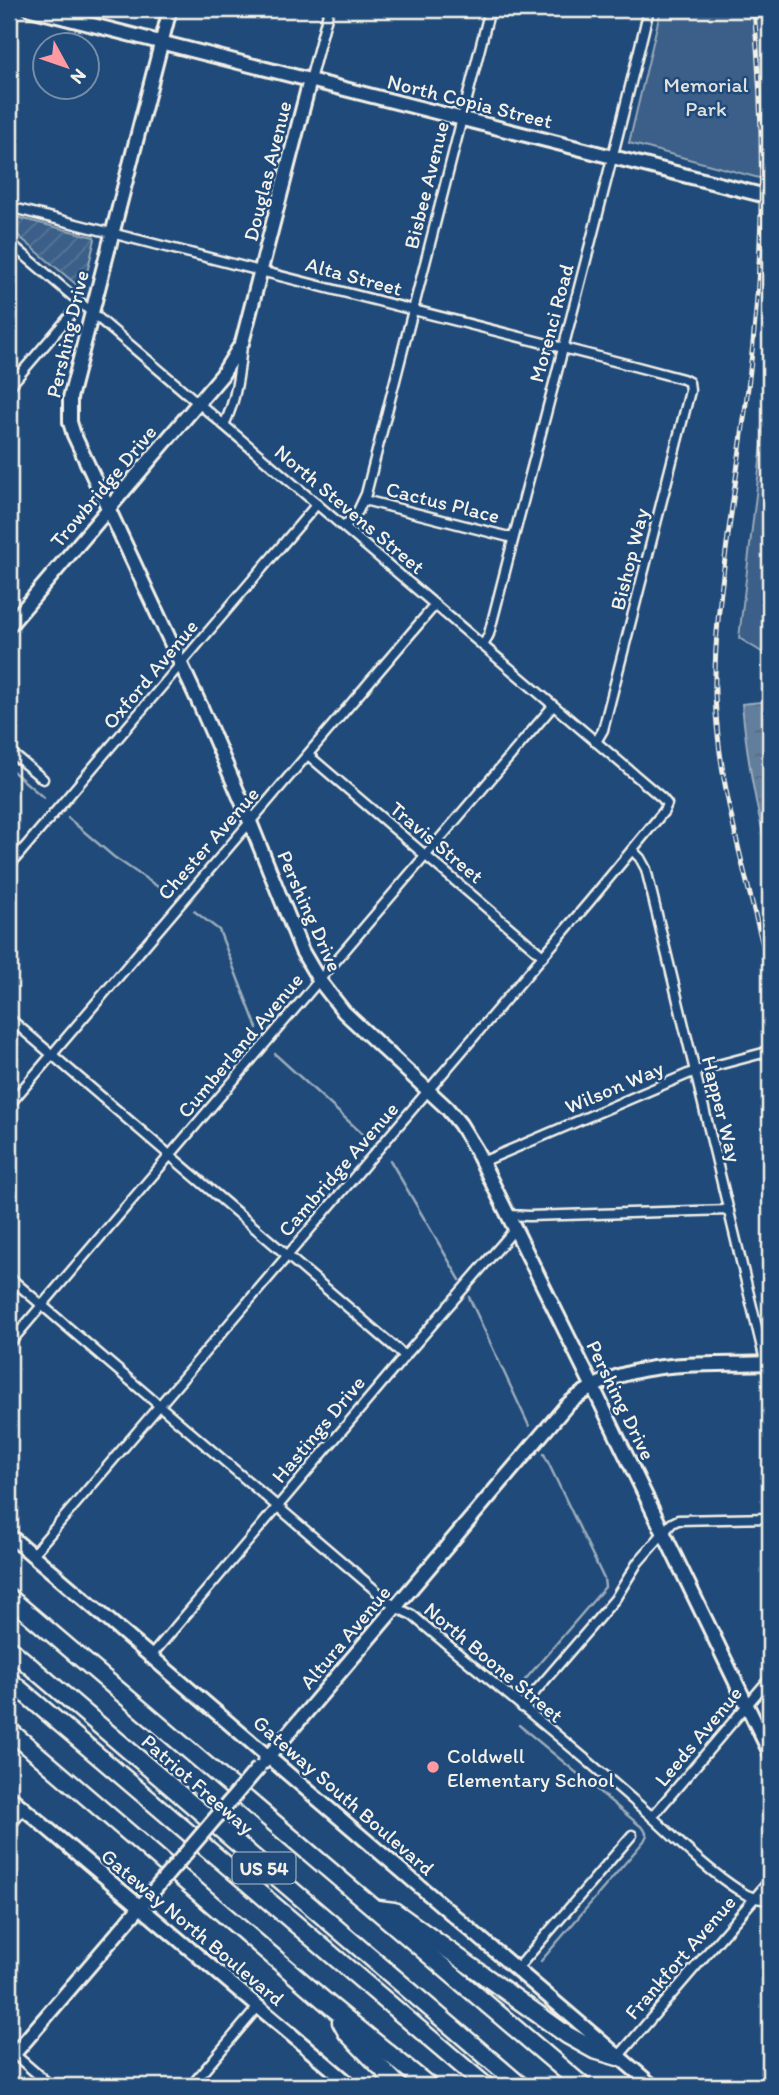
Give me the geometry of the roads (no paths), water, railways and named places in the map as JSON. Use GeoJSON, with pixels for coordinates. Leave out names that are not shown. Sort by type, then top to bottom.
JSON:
{"type":"FeatureCollection","features":[{"type":"Feature","properties":{"kind":"highway"},"geometry":{"type":"LineString","coordinates":[[9,1597],[583,2086]]}},
{"type":"Feature","properties":{"kind":"highway","name":"Patriot Freeway"},"geometry":{"type":"LineString","coordinates":[[9,1648],[521,2086]]}},
{"type":"Feature","properties":{"kind":"highway","name":"Patriot Freeway"},"geometry":{"type":"LineString","coordinates":[[9,1680],[485,2086]]}},
{"type":"Feature","properties":{"kind":"highway"},"geometry":{"type":"LineString","coordinates":[[9,1730],[333,2008],[429,2086]]}},
{"type":"Feature","properties":{"kind":"highway"},"geometry":{"type":"LineString","coordinates":[[374,1908],[394,1911],[568,2035],[594,2050],[618,2057]]}},
{"type":"Feature","properties":{"kind":"highway"},"geometry":{"type":"LineString","coordinates":[[333,2008],[347,2033],[399,2086]]}},
{"type":"Feature","properties":{"kind":"main road","name":"North Copia Street"},"geometry":{"type":"LineString","coordinates":[[30,9],[770,197]]}},
{"type":"Feature","properties":{"kind":"main road","name":"Pershing Drive"},"geometry":{"type":"LineString","coordinates":[[170,9],[70,398],[68,410],[74,435],[181,664],[250,821],[302,951],[319,980],[344,1012],[428,1090],[460,1124],[482,1162],[593,1387],[770,1753]]}},
{"type":"Feature","properties":{"kind":"main road","name":"Douglas Avenue"},"geometry":{"type":"LineString","coordinates":[[198,403],[222,375],[242,343],[310,80]]}},
{"type":"Feature","properties":{"kind":"main road","name":"Trowbridge Drive"},"geometry":{"type":"LineString","coordinates":[[9,626],[198,403]]}},
{"type":"Feature","properties":{"kind":"main road","name":"Altura Avenue"},"geometry":{"type":"LineString","coordinates":[[11,2052],[141,1906],[576,1396],[623,1373],[672,1366],[768,1363]]}},
{"type":"Feature","properties":{"kind":"main road","name":"Gateway South Boulevard"},"geometry":{"type":"LineString","coordinates":[[9,1535],[653,2086]]}},
{"type":"Feature","properties":{"kind":"main road","name":"Gateway North Boulevard"},"geometry":{"type":"LineString","coordinates":[[9,1796],[352,2086]]}},
{"type":"Feature","properties":{"kind":"main road"},"geometry":{"type":"LineString","coordinates":[[9,1823],[22,1808]]}},
{"type":"Feature","properties":{"kind":"street","name":"Douglas Avenue"},"geometry":{"type":"LineString","coordinates":[[310,80],[329,9]]}},
{"type":"Feature","properties":{"kind":"street","name":"Bisbee Avenue"},"geometry":{"type":"LineString","coordinates":[[344,527],[364,500],[490,9]]}},
{"type":"Feature","properties":{"kind":"street","name":"Morenci Road"},"geometry":{"type":"LineString","coordinates":[[483,646],[489,634],[649,9]]}},
{"type":"Feature","properties":{"kind":"street","name":"Alta Street"},"geometry":{"type":"LineString","coordinates":[[9,207],[689,382]]}},
{"type":"Feature","properties":{"kind":"street","name":"North Stevens Street"},"geometry":{"type":"LineString","coordinates":[[9,242],[667,804]]}},
{"type":"Feature","properties":{"kind":"street"},"geometry":{"type":"LineString","coordinates":[[9,387],[81,303]]}},
{"type":"Feature","properties":{"kind":"street","name":"Douglas Avenue"},"geometry":{"type":"LineString","coordinates":[[224,425],[229,416],[239,376],[242,343]]}},
{"type":"Feature","properties":{"kind":"street","name":"Bishop Way"},"geometry":{"type":"LineString","coordinates":[[596,742],[603,730],[690,391],[689,382]]}},
{"type":"Feature","properties":{"kind":"street","name":"Cactus Place"},"geometry":{"type":"LineString","coordinates":[[364,500],[513,538]]}},
{"type":"Feature","properties":{"kind":"street","name":"Oxford Avenue"},"geometry":{"type":"LineString","coordinates":[[9,866],[317,504]]}},
{"type":"Feature","properties":{"kind":"street","name":"Chester Avenue"},"geometry":{"type":"LineString","coordinates":[[9,1105],[435,605]]}},
{"type":"Feature","properties":{"kind":"street","name":"Cumberland Avenue"},"geometry":{"type":"LineString","coordinates":[[9,1343],[553,706]]}},
{"type":"Feature","properties":{"kind":"street"},"geometry":{"type":"LineString","coordinates":[[9,751],[43,779]]}},
{"type":"Feature","properties":{"kind":"street","name":"Travis Street"},"geometry":{"type":"LineString","coordinates":[[307,755],[543,956]]}},
{"type":"Feature","properties":{"kind":"street","name":"Cambridge Avenue"},"geometry":{"type":"LineString","coordinates":[[32,1555],[543,956],[664,811],[667,804]]}},
{"type":"Feature","properties":{"kind":"street","name":"Happer Way"},"geometry":{"type":"LineString","coordinates":[[632,850],[646,869],[768,1363],[770,1381]]}},
{"type":"Feature","properties":{"kind":"street"},"geometry":{"type":"LineString","coordinates":[[9,1018],[405,1356]]}},
{"type":"Feature","properties":{"kind":"street","name":"Wilson Way"},"geometry":{"type":"LineString","coordinates":[[482,1162],[695,1070],[763,1053]]}},
{"type":"Feature","properties":{"kind":"street"},"geometry":{"type":"LineString","coordinates":[[508,1215],[729,1210]]}},
{"type":"Feature","properties":{"kind":"street","name":"Hastings Drive"},"geometry":{"type":"LineString","coordinates":[[151,1656],[515,1229]]}},
{"type":"Feature","properties":{"kind":"street","name":"North Boone Street"},"geometry":{"type":"LineString","coordinates":[[9,1277],[395,1607],[412,1615],[652,1817],[699,1861],[753,1899]]}},
{"type":"Feature","properties":{"kind":"street"},"geometry":{"type":"LineString","coordinates":[[522,1707],[615,1599],[638,1562],[672,1523],[678,1520],[770,1518]]}},
{"type":"Feature","properties":{"kind":"street","name":"Leeds Avenue"},"geometry":{"type":"LineString","coordinates":[[652,1817],[747,1706],[767,1689],[770,1678]]}},
{"type":"Feature","properties":{"kind":"street"},"geometry":{"type":"LineString","coordinates":[[516,1970],[632,1835]]}},
{"type":"Feature","properties":{"kind":"street","name":"Frankfort Avenue"},"geometry":{"type":"LineString","coordinates":[[618,2057],[770,1880]]}},
{"type":"Feature","properties":{"kind":"street"},"geometry":{"type":"LineString","coordinates":[[753,1899],[770,1900]]}},
{"type":"Feature","properties":{"kind":"street"},"geometry":{"type":"LineString","coordinates":[[191,2086],[258,2007]]}},
{"type":"Feature","properties":{"kind":"street"},"geometry":{"type":"LineString","coordinates":[[11,2052],[51,2086]]}},
{"type":"Feature","properties":{"kind":"street"},"geometry":{"type":"LineString","coordinates":[[762,2086],[770,2076]]}},
{"type":"Feature","properties":{"kind":"water"},"geometry":{"type":"Polygon","coordinates":[[[770,701],[770,859],[752,782],[742,704],[770,701]]]}},
{"type":"Feature","properties":{"kind":"waterway"},"geometry":{"type":"LineString","coordinates":[[9,768],[44,798]]}},
{"type":"Feature","properties":{"kind":"waterway"},"geometry":{"type":"LineString","coordinates":[[68,818],[114,857],[170,895]]}},
{"type":"Feature","properties":{"kind":"waterway"},"geometry":{"type":"LineString","coordinates":[[194,911],[219,930],[257,1028]]}},
{"type":"Feature","properties":{"kind":"waterway"},"geometry":{"type":"LineString","coordinates":[[275,1054],[368,1139]]}},
{"type":"Feature","properties":{"kind":"waterway"},"geometry":{"type":"LineString","coordinates":[[390,1160],[460,1280]]}},
{"type":"Feature","properties":{"kind":"waterway"},"geometry":{"type":"LineString","coordinates":[[469,1297],[529,1426]]}},
{"type":"Feature","properties":{"kind":"waterway"},"geometry":{"type":"LineString","coordinates":[[518,1688],[605,1587],[604,1579],[544,1454]]}},
{"type":"Feature","properties":{"kind":"waterway"},"geometry":{"type":"LineString","coordinates":[[519,1725],[644,1829],[647,1835],[541,1961]]}},
{"type":"Feature","properties":{"kind":"railway"},"geometry":{"type":"LineString","coordinates":[[754,9],[761,148],[758,287],[747,399],[721,595],[715,694],[717,730],[728,800],[770,974]]}},
{"type":"Feature","properties":{"kind":"place","name":"Coldwell Elementary School"},"geometry":{"type":"Point","coordinates":[433,1767]}},
{"type":"Feature","properties":{"kind":"park label","name":"Memorial Park"},"geometry":{"type":"Point","coordinates":[706,96]}}]}
